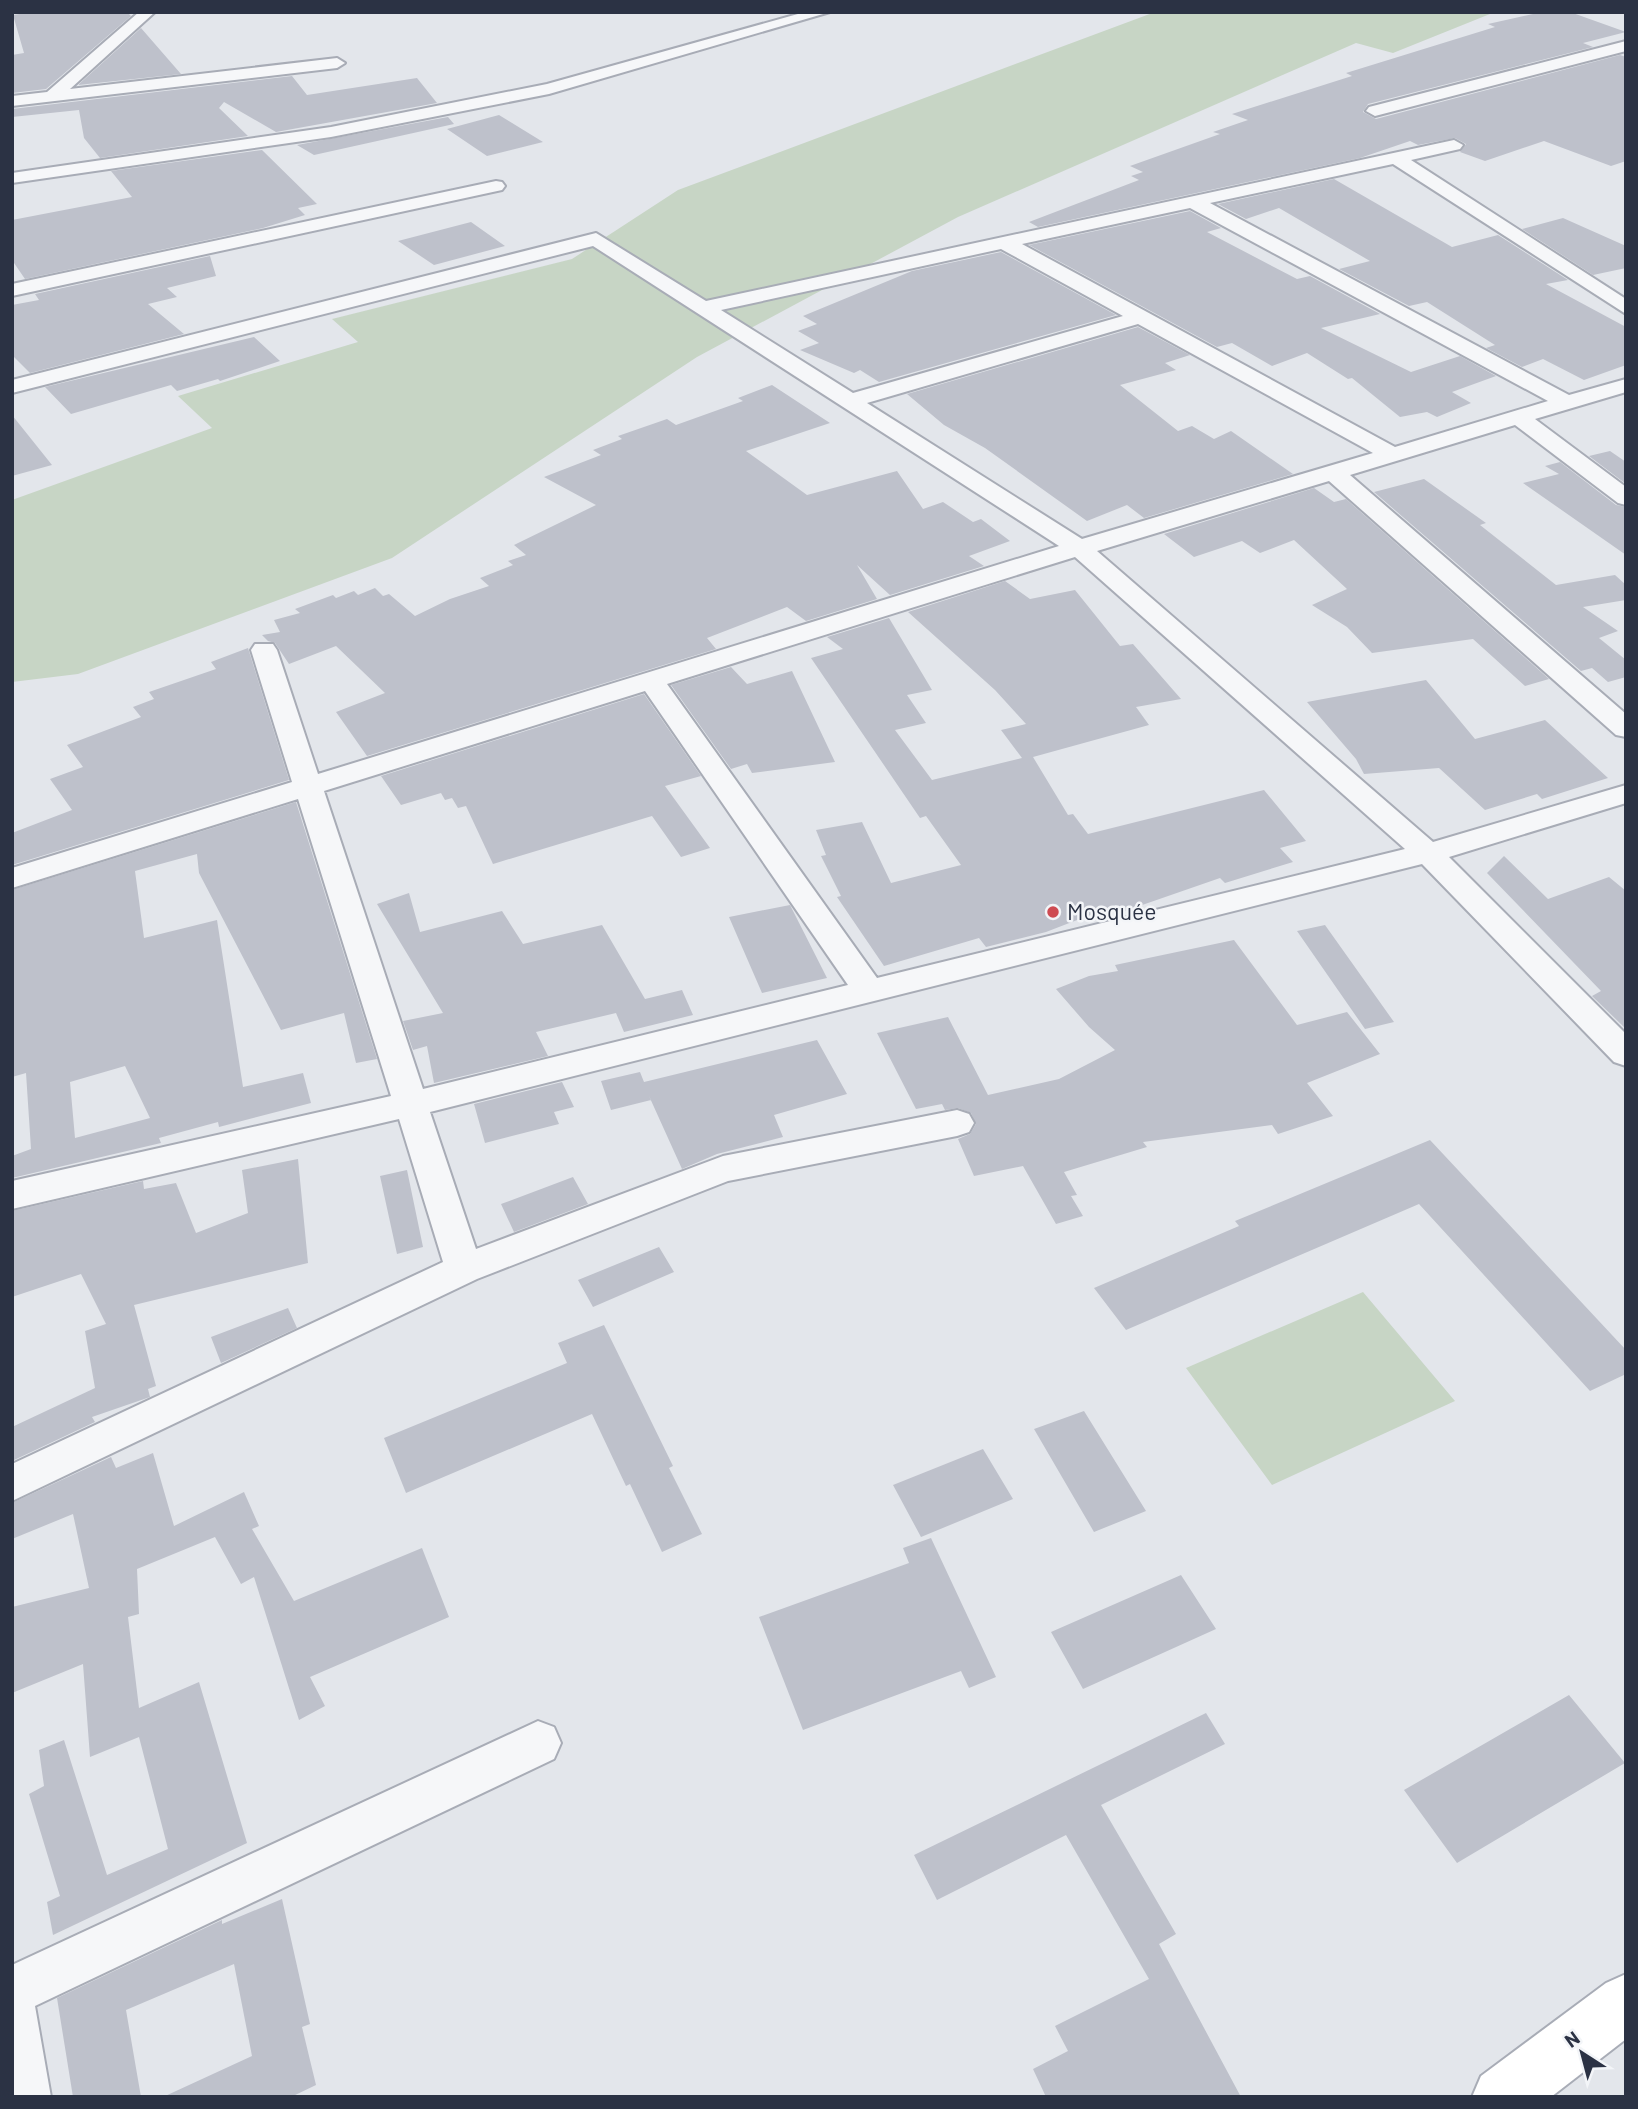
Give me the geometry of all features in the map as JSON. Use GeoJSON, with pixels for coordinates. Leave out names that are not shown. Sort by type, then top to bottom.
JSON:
{"type":"FeatureCollection","features":[{"type":"Feature","properties":{"kind":"street"},"geometry":{"type":"LineString","coordinates":[[51,97],[148,12]]}},
{"type":"Feature","properties":{"kind":"street"},"geometry":{"type":"LineString","coordinates":[[12,178],[331,132],[535,92],[822,12]]}},
{"type":"Feature","properties":{"kind":"street"},"geometry":{"type":"LineString","coordinates":[[1375,111],[1622,50]]}},
{"type":"Feature","properties":{"kind":"street"},"geometry":{"type":"LineString","coordinates":[[12,101],[337,63]]}},
{"type":"Feature","properties":{"kind":"street"},"geometry":{"type":"LineString","coordinates":[[701,308],[1454,145]]}},
{"type":"Feature","properties":{"kind":"street"},"geometry":{"type":"LineString","coordinates":[[1396,158],[1626,308]]}},
{"type":"Feature","properties":{"kind":"street"},"geometry":{"type":"LineString","coordinates":[[12,290],[496,186]]}},
{"type":"Feature","properties":{"kind":"street"},"geometry":{"type":"LineString","coordinates":[[1193,202],[1566,402]]}},
{"type":"Feature","properties":{"kind":"street"},"geometry":{"type":"LineString","coordinates":[[12,387],[596,239],[1079,548],[1428,853],[1626,1054]]}},
{"type":"Feature","properties":{"kind":"street"},"geometry":{"type":"LineString","coordinates":[[1003,242],[1393,455]]}},
{"type":"Feature","properties":{"kind":"street"},"geometry":{"type":"LineString","coordinates":[[847,402],[1141,317]]}},
{"type":"Feature","properties":{"kind":"street"},"geometry":{"type":"LineString","coordinates":[[12,878],[1079,548],[1626,385]]}},
{"type":"Feature","properties":{"kind":"street"},"geometry":{"type":"LineString","coordinates":[[1518,417],[1626,498]]}},
{"type":"Feature","properties":{"kind":"street"},"geometry":{"type":"LineString","coordinates":[[1334,473],[1626,729]]}},
{"type":"Feature","properties":{"kind":"street"},"geometry":{"type":"LineString","coordinates":[[264,650],[464,1269]]}},
{"type":"Feature","properties":{"kind":"street"},"geometry":{"type":"LineString","coordinates":[[651,681],[869,991]]}},
{"type":"Feature","properties":{"kind":"street"},"geometry":{"type":"LineString","coordinates":[[12,1195],[411,1104],[1428,853],[1626,793]]}},
{"type":"Feature","properties":{"kind":"street"},"geometry":{"type":"LineString","coordinates":[[12,1483],[77,1455],[464,1269],[723,1169],[957,1123]]}},
{"type":"Feature","properties":{"kind":"street"},"geometry":{"type":"LineString","coordinates":[[12,1991],[538,1743]]}},
{"type":"Feature","properties":{"kind":"street"},"geometry":{"type":"LineString","coordinates":[[1502,2097],[1626,2003]]}},
{"type":"Feature","properties":{"kind":"street"},"geometry":{"type":"LineString","coordinates":[[12,2009],[25,2097]]}},
{"type":"Feature","properties":{"kind":"green space"},"geometry":{"type":"Polygon","coordinates":[[[1155,12],[1495,12],[1393,53],[1356,43],[958,217],[697,357],[392,558],[78,674],[12,682],[12,500],[212,428],[178,396],[358,342],[332,319],[572,259],[678,190],[1155,12]]]}},
{"type":"Feature","properties":{"kind":"green space"},"geometry":{"type":"Polygon","coordinates":[[[1363,1292],[1455,1401],[1272,1485],[1186,1368],[1363,1292]]]}},
{"type":"Feature","properties":{"kind":"building"},"geometry":{"type":"Polygon","coordinates":[[[32,12],[127,12],[131,16],[46,89],[12,93],[12,55],[24,53],[13,15],[32,12]]]}},
{"type":"Feature","properties":{"kind":"building"},"geometry":{"type":"Polygon","coordinates":[[[1542,12],[1570,12],[1626,32],[1583,43],[1593,47],[1368,104],[1363,112],[1376,119],[1620,55],[1626,57],[1626,161],[1611,166],[1544,141],[1485,161],[1460,152],[1466,144],[1455,138],[1418,145],[1410,141],[1360,158],[1038,227],[1029,222],[1139,180],[1131,176],[1143,172],[1130,166],[1220,134],[1213,132],[1248,120],[1232,114],[1352,76],[1346,73],[1495,27],[1488,24],[1542,12]]]}},
{"type":"Feature","properties":{"kind":"building"},"geometry":{"type":"Polygon","coordinates":[[[141,28],[181,74],[78,85],[141,28]]]}},
{"type":"Feature","properties":{"kind":"building"},"geometry":{"type":"Polygon","coordinates":[[[292,76],[307,95],[417,78],[437,103],[276,132],[224,102],[219,108],[248,136],[100,158],[84,138],[79,110],[12,117],[12,109],[292,76]]]}},
{"type":"Feature","properties":{"kind":"building"},"geometry":{"type":"Polygon","coordinates":[[[499,115],[543,142],[487,156],[447,129],[499,115]]]}},
{"type":"Feature","properties":{"kind":"building"},"geometry":{"type":"Polygon","coordinates":[[[448,117],[454,124],[314,155],[297,145],[448,117]]]}},
{"type":"Feature","properties":{"kind":"building"},"geometry":{"type":"Polygon","coordinates":[[[262,150],[317,204],[298,208],[305,215],[263,228],[25,279],[12,260],[12,220],[132,197],[111,171],[262,150]]]}},
{"type":"Feature","properties":{"kind":"building"},"geometry":{"type":"Polygon","coordinates":[[[1334,179],[1452,247],[1498,235],[1568,280],[1546,284],[1626,327],[1626,365],[1584,380],[1543,359],[1522,367],[1486,348],[1495,345],[1427,302],[1409,306],[1339,269],[1370,261],[1279,208],[1246,219],[1218,204],[1334,179]]]}},
{"type":"Feature","properties":{"kind":"building"},"geometry":{"type":"Polygon","coordinates":[[[1190,211],[1221,228],[1207,232],[1297,279],[1310,276],[1380,314],[1321,328],[1411,372],[1460,356],[1496,376],[1452,392],[1471,403],[1437,417],[1427,412],[1400,417],[1352,378],[1348,379],[1307,353],[1272,366],[1232,343],[1217,347],[1029,245],[1190,211]]]}},
{"type":"Feature","properties":{"kind":"building"},"geometry":{"type":"Polygon","coordinates":[[[1563,218],[1626,246],[1626,268],[1593,275],[1522,229],[1563,218]]]}},
{"type":"Feature","properties":{"kind":"building"},"geometry":{"type":"Polygon","coordinates":[[[471,222],[505,246],[434,265],[398,241],[471,222]]]}},
{"type":"Feature","properties":{"kind":"building"},"geometry":{"type":"Polygon","coordinates":[[[1001,252],[1116,315],[879,382],[860,370],[854,373],[800,350],[819,343],[798,331],[817,324],[803,316],[912,271],[1001,252]]]}},
{"type":"Feature","properties":{"kind":"building"},"geometry":{"type":"Polygon","coordinates":[[[210,256],[216,276],[167,288],[177,297],[148,304],[184,334],[30,373],[12,355],[12,305],[39,300],[35,294],[210,256]]]}},
{"type":"Feature","properties":{"kind":"building"},"geometry":{"type":"Polygon","coordinates":[[[1138,327],[1190,355],[1165,363],[1176,370],[1120,385],[1178,431],[1192,426],[1214,439],[1231,431],[1293,474],[1144,518],[1127,505],[1087,521],[985,448],[944,425],[907,394],[1138,327]]]}},
{"type":"Feature","properties":{"kind":"building"},"geometry":{"type":"Polygon","coordinates":[[[254,337],[280,361],[220,381],[218,379],[177,391],[171,385],[71,414],[45,387],[254,337]]]}},
{"type":"Feature","properties":{"kind":"building"},"geometry":{"type":"Polygon","coordinates":[[[772,385],[830,423],[746,451],[807,495],[897,471],[923,509],[943,502],[973,522],[981,519],[1010,541],[969,556],[984,566],[890,595],[857,565],[877,599],[806,621],[787,607],[707,638],[716,649],[367,756],[336,712],[385,693],[336,646],[289,664],[275,643],[262,635],[280,632],[274,620],[300,613],[295,609],[333,595],[336,598],[354,591],[358,595],[375,588],[383,596],[389,594],[415,616],[450,599],[489,586],[480,578],[513,565],[508,561],[526,555],[514,545],[596,505],[544,477],[601,455],[593,450],[622,439],[618,436],[667,419],[676,425],[743,401],[738,398],[772,385]]]}},
{"type":"Feature","properties":{"kind":"building"},"geometry":{"type":"Polygon","coordinates":[[[12,415],[52,465],[12,476],[12,415]]]}},
{"type":"Feature","properties":{"kind":"building"},"geometry":{"type":"Polygon","coordinates":[[[1610,451],[1626,462],[1626,484],[1589,456],[1610,451]]]}},
{"type":"Feature","properties":{"kind":"building"},"geometry":{"type":"Polygon","coordinates":[[[1560,462],[1616,505],[1626,507],[1626,555],[1523,483],[1559,474],[1545,466],[1560,462]]]}},
{"type":"Feature","properties":{"kind":"building"},"geometry":{"type":"Polygon","coordinates":[[[1424,479],[1486,523],[1480,525],[1556,585],[1615,575],[1626,585],[1626,600],[1583,607],[1618,631],[1599,638],[1626,660],[1626,677],[1608,682],[1592,668],[1581,671],[1374,492],[1424,479]]]}},
{"type":"Feature","properties":{"kind":"building"},"geometry":{"type":"Polygon","coordinates":[[[1314,488],[1334,502],[1346,499],[1549,679],[1525,686],[1473,639],[1372,653],[1347,627],[1312,605],[1347,589],[1294,540],[1260,553],[1242,541],[1194,557],[1164,534],[1314,488]]]}},
{"type":"Feature","properties":{"kind":"building"},"geometry":{"type":"Polygon","coordinates":[[[1005,581],[1030,599],[1075,590],[1120,646],[1133,644],[1181,699],[1136,707],[1149,725],[1033,757],[1068,815],[1073,814],[1088,834],[1264,790],[1306,841],[1280,848],[1293,862],[1225,883],[1220,878],[1122,912],[1116,905],[1046,932],[986,947],[979,938],[884,966],[837,897],[841,896],[821,856],[826,855],[816,830],[862,822],[891,883],[961,865],[926,816],[920,818],[811,658],[843,649],[827,637],[889,618],[932,690],[907,695],[926,723],[895,730],[932,780],[1022,758],[1001,730],[1026,724],[995,690],[908,612],[1005,581]]]}},
{"type":"Feature","properties":{"kind":"building"},"geometry":{"type":"Polygon","coordinates":[[[248,648],[289,780],[12,865],[12,833],[72,810],[50,779],[83,767],[67,745],[141,717],[133,707],[154,699],[149,692],[216,669],[211,662],[248,648]]]}},
{"type":"Feature","properties":{"kind":"building"},"geometry":{"type":"Polygon","coordinates":[[[731,667],[747,684],[792,671],[835,762],[752,773],[747,764],[731,769],[671,685],[731,667]]]}},
{"type":"Feature","properties":{"kind":"building"},"geometry":{"type":"Polygon","coordinates":[[[1426,680],[1475,739],[1545,720],[1608,778],[1542,799],[1537,794],[1485,810],[1439,768],[1364,774],[1356,759],[1307,702],[1426,680]]]}},
{"type":"Feature","properties":{"kind":"building"},"geometry":{"type":"Polygon","coordinates":[[[644,694],[701,776],[665,786],[710,848],[681,857],[652,816],[493,864],[466,806],[458,808],[452,798],[445,800],[441,793],[401,805],[381,776],[644,694]]]}},
{"type":"Feature","properties":{"kind":"building"},"geometry":{"type":"Polygon","coordinates":[[[296,802],[377,1059],[356,1063],[344,1013],[281,1030],[199,873],[197,854],[135,871],[144,938],[217,920],[243,1087],[303,1073],[311,1103],[219,1127],[218,1122],[159,1138],[161,1143],[12,1178],[12,1156],[31,1149],[26,1073],[12,1077],[12,890],[296,802]],[[125,1066],[70,1082],[75,1138],[150,1118],[125,1066]]]}},
{"type":"Feature","properties":{"kind":"building"},"geometry":{"type":"Polygon","coordinates":[[[1504,856],[1548,899],[1609,877],[1626,891],[1626,1029],[1592,996],[1601,991],[1487,873],[1504,856]]]}},
{"type":"Feature","properties":{"kind":"building"},"geometry":{"type":"Polygon","coordinates":[[[409,893],[420,932],[502,911],[523,944],[602,925],[645,999],[682,990],[693,1015],[624,1032],[616,1013],[536,1032],[548,1056],[434,1083],[427,1046],[413,1050],[403,1021],[443,1013],[377,904],[409,893]]]}},
{"type":"Feature","properties":{"kind":"building"},"geometry":{"type":"Polygon","coordinates":[[[790,905],[827,978],[762,993],[729,917],[790,905]]]}},
{"type":"Feature","properties":{"kind":"building"},"geometry":{"type":"Polygon","coordinates":[[[1325,925],[1394,1022],[1365,1029],[1297,931],[1325,925]]]}},
{"type":"Feature","properties":{"kind":"building"},"geometry":{"type":"Polygon","coordinates":[[[1234,940],[1297,1025],[1347,1012],[1380,1054],[1307,1083],[1333,1116],[1278,1134],[1272,1125],[1143,1142],[1147,1147],[1064,1172],[1077,1195],[1071,1196],[1083,1216],[1056,1224],[1023,1166],[974,1176],[958,1139],[970,1134],[976,1124],[971,1113],[958,1108],[945,1110],[942,1104],[916,1109],[877,1033],[948,1017],[988,1095],[1059,1079],[1115,1050],[1089,1027],[1056,989],[1089,976],[1118,971],[1115,965],[1234,940]]]}},
{"type":"Feature","properties":{"kind":"building"},"geometry":{"type":"Polygon","coordinates":[[[817,1040],[847,1094],[774,1115],[783,1137],[717,1154],[682,1169],[651,1100],[611,1110],[601,1081],[640,1072],[644,1082],[817,1040]]]}},
{"type":"Feature","properties":{"kind":"building"},"geometry":{"type":"Polygon","coordinates":[[[562,1082],[574,1107],[554,1112],[559,1124],[485,1143],[474,1104],[562,1082]]]}},
{"type":"Feature","properties":{"kind":"building"},"geometry":{"type":"Polygon","coordinates":[[[1430,1140],[1626,1350],[1626,1374],[1590,1391],[1419,1204],[1126,1330],[1094,1288],[1239,1226],[1235,1221],[1430,1140]]]}},
{"type":"Feature","properties":{"kind":"building"},"geometry":{"type":"Polygon","coordinates":[[[298,1159],[308,1263],[134,1305],[156,1386],[148,1389],[150,1397],[92,1417],[95,1422],[12,1461],[12,1427],[95,1388],[85,1331],[106,1324],[81,1274],[12,1297],[12,1211],[143,1181],[144,1189],[176,1183],[196,1233],[248,1213],[242,1170],[298,1159]]]}},
{"type":"Feature","properties":{"kind":"building"},"geometry":{"type":"Polygon","coordinates":[[[407,1170],[423,1247],[397,1254],[380,1176],[407,1170]]]}},
{"type":"Feature","properties":{"kind":"building"},"geometry":{"type":"Polygon","coordinates":[[[573,1177],[588,1204],[514,1232],[501,1204],[573,1177]]]}},
{"type":"Feature","properties":{"kind":"building"},"geometry":{"type":"Polygon","coordinates":[[[659,1247],[674,1272],[593,1307],[578,1280],[659,1247]]]}},
{"type":"Feature","properties":{"kind":"building"},"geometry":{"type":"Polygon","coordinates":[[[288,1308],[297,1328],[221,1363],[211,1337],[288,1308]]]}},
{"type":"Feature","properties":{"kind":"building"},"geometry":{"type":"Polygon","coordinates":[[[604,1325],[673,1466],[669,1468],[702,1534],[662,1552],[630,1484],[626,1486],[592,1414],[406,1493],[384,1438],[567,1363],[558,1343],[604,1325]]]}},
{"type":"Feature","properties":{"kind":"building"},"geometry":{"type":"Polygon","coordinates":[[[1084,1411],[1146,1511],[1094,1532],[1034,1429],[1084,1411]]]}},
{"type":"Feature","properties":{"kind":"building"},"geometry":{"type":"Polygon","coordinates":[[[983,1449],[1013,1499],[921,1537],[893,1485],[983,1449]]]}},
{"type":"Feature","properties":{"kind":"building"},"geometry":{"type":"Polygon","coordinates":[[[153,1453],[174,1526],[244,1492],[259,1526],[252,1529],[294,1601],[422,1548],[449,1617],[310,1677],[325,1706],[299,1720],[254,1577],[241,1584],[215,1537],[137,1569],[139,1614],[128,1617],[139,1708],[199,1682],[247,1843],[53,1935],[47,1902],[60,1896],[29,1794],[44,1786],[39,1750],[64,1740],[107,1875],[168,1849],[139,1737],[90,1757],[83,1664],[12,1693],[12,1607],[89,1588],[73,1514],[12,1539],[12,1503],[111,1457],[116,1468],[153,1453]]]}},
{"type":"Feature","properties":{"kind":"building"},"geometry":{"type":"Polygon","coordinates":[[[931,1538],[996,1677],[969,1688],[961,1671],[803,1730],[759,1617],[909,1563],[903,1548],[931,1538]]]}},
{"type":"Feature","properties":{"kind":"building"},"geometry":{"type":"Polygon","coordinates":[[[1181,1575],[1216,1629],[1083,1689],[1051,1632],[1181,1575]]]}},
{"type":"Feature","properties":{"kind":"building"},"geometry":{"type":"Polygon","coordinates":[[[1569,1695],[1625,1763],[1457,1863],[1404,1790],[1569,1695]]]}},
{"type":"Feature","properties":{"kind":"building"},"geometry":{"type":"Polygon","coordinates":[[[1206,1713],[1225,1744],[1101,1805],[1176,1934],[1159,1944],[1241,2097],[1046,2097],[1033,2069],[1068,2051],[1055,2026],[1149,1979],[1066,1835],[937,1900],[914,1855],[1206,1713]]]}},
{"type":"Feature","properties":{"kind":"building"},"geometry":{"type":"Polygon","coordinates":[[[282,1899],[310,2024],[302,2027],[316,2085],[291,2097],[163,2097],[252,2056],[234,1964],[126,2010],[141,2097],[73,2097],[57,1998],[222,1920],[222,1924],[282,1899]]]}},
{"type":"Feature","properties":{"kind":"place","name":"Mosquée"},"geometry":{"type":"Point","coordinates":[1053,912]}}]}
